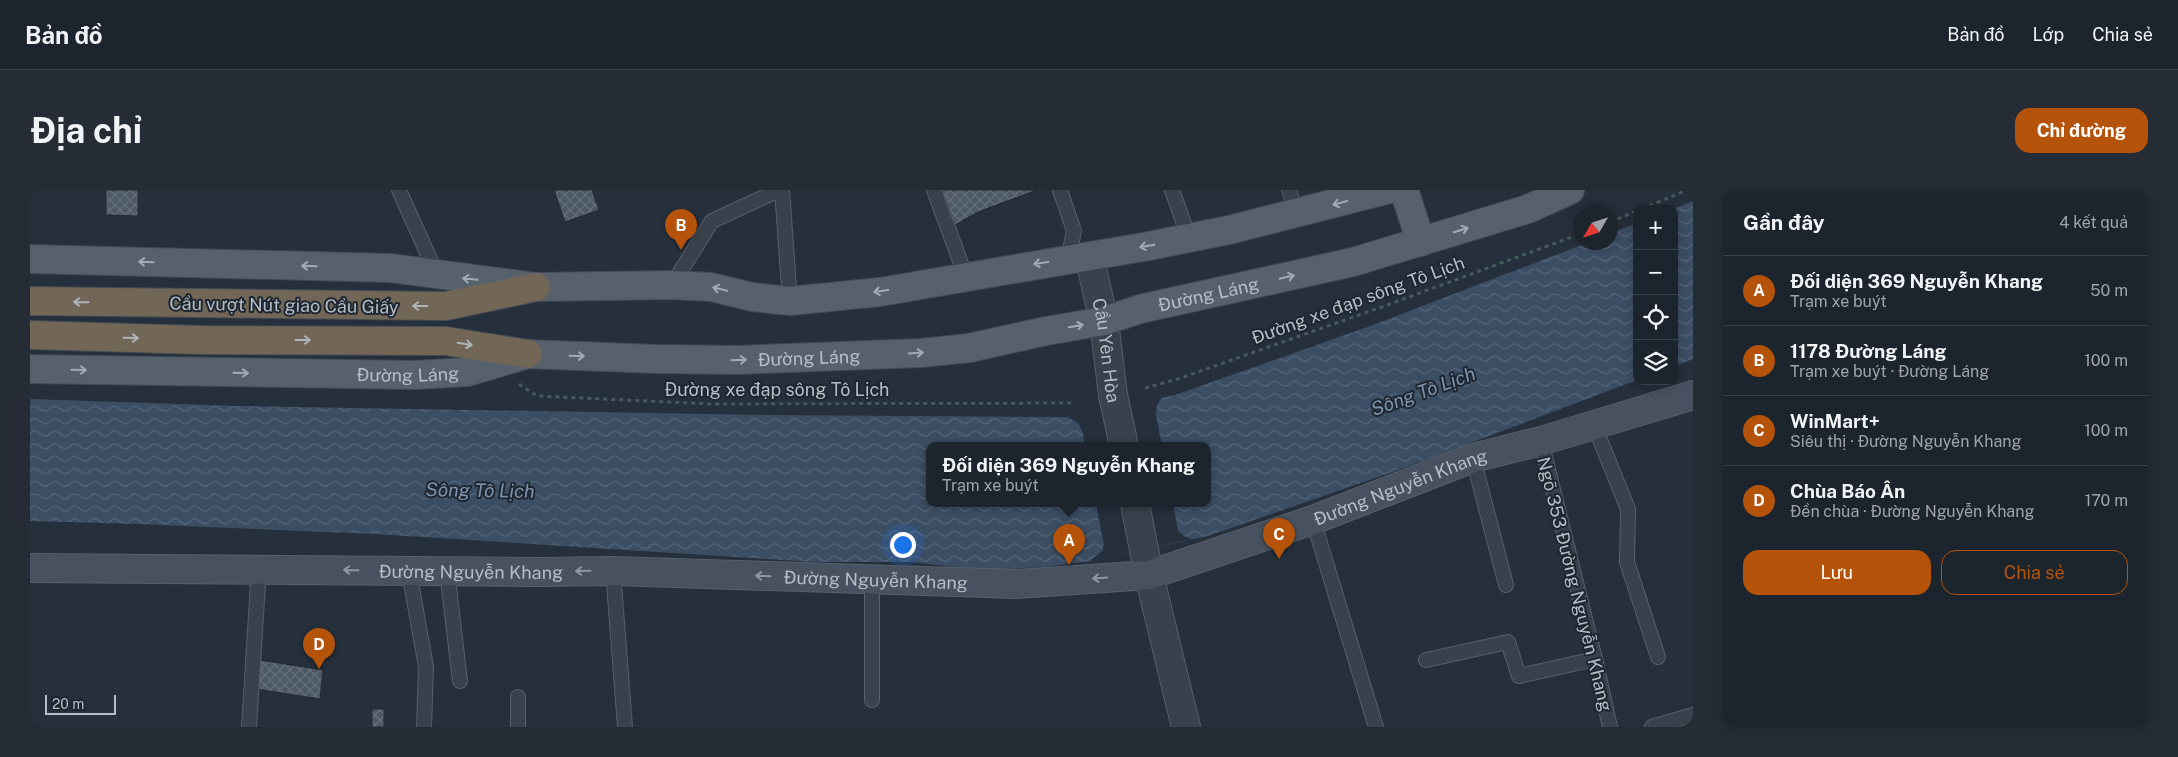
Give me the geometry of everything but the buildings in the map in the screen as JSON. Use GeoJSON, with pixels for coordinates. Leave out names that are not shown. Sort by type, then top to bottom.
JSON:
{"type":"FeatureCollection","features":[{"type":"Feature","properties":{"kind":"highway","name":"Cầu vượt Nút giao Cầu Giấy"},"geometry":{"type":"LineString","coordinates":[[30,301],[446,306],[536,286]]}},
{"type":"Feature","properties":{"kind":"highway","name":"Cầu vượt Nút giao Cầu Giấy"},"geometry":{"type":"LineString","coordinates":[[30,336],[201,340],[446,341],[528,354]]}},
{"type":"Feature","properties":{"kind":"main road"},"geometry":{"type":"LineString","coordinates":[[30,258],[390,268],[437,276],[536,286],[672,285],[711,287],[752,298],[790,300],[880,292],[1189,238],[1293,202],[1386,190]]}},
{"type":"Feature","properties":{"kind":"main road"},"geometry":{"type":"LineString","coordinates":[[1404,190],[1421,242]]}},
{"type":"Feature","properties":{"kind":"main road","name":"Đường Láng"},"geometry":{"type":"LineString","coordinates":[[30,369],[415,375],[467,372],[528,354],[656,360],[738,360],[921,353],[969,348],[1046,331],[1104,321],[1140,309],[1285,278],[1421,242],[1528,209],[1570,190]]}},
{"type":"Feature","properties":{"kind":"main road","name":"Đường Nguyễn Khang"},"geometry":{"type":"LineString","coordinates":[[30,568],[613,571],[1016,584],[1149,575],[1313,520],[1473,458],[1541,441],[1693,395]]}},
{"type":"Feature","properties":{"kind":"street","name":"Cầu Yên Hòa"},"geometry":{"type":"LineString","coordinates":[[1079,258],[1104,321],[1116,407],[1123,442]]}},
{"type":"Feature","properties":{"kind":"street"},"geometry":{"type":"LineString","coordinates":[[1136,507],[1149,575],[1186,727]]}},
{"type":"Feature","properties":{"kind":"lane"},"geometry":{"type":"LineString","coordinates":[[399,190],[437,276]]}},
{"type":"Feature","properties":{"kind":"lane"},"geometry":{"type":"LineString","coordinates":[[672,285],[712,221],[780,190],[790,300]]}},
{"type":"Feature","properties":{"kind":"lane"},"geometry":{"type":"LineString","coordinates":[[934,190],[966,276]]}},
{"type":"Feature","properties":{"kind":"lane"},"geometry":{"type":"LineString","coordinates":[[1060,190],[1074,231],[1079,258]]}},
{"type":"Feature","properties":{"kind":"lane"},"geometry":{"type":"LineString","coordinates":[[1172,190],[1189,238]]}},
{"type":"Feature","properties":{"kind":"lane"},"geometry":{"type":"LineString","coordinates":[[1594,425],[1628,509],[1627,562],[1658,657]]}},
{"type":"Feature","properties":{"kind":"lane","name":"Ngõ 353 Đường Nguyễn Khang"},"geometry":{"type":"LineString","coordinates":[[1541,441],[1595,658],[1610,727]]}},
{"type":"Feature","properties":{"kind":"lane"},"geometry":{"type":"LineString","coordinates":[[1473,458],[1506,585]]}},
{"type":"Feature","properties":{"kind":"lane"},"geometry":{"type":"LineString","coordinates":[[1313,520],[1376,727]]}},
{"type":"Feature","properties":{"kind":"lane"},"geometry":{"type":"LineString","coordinates":[[249,727],[259,568]]}},
{"type":"Feature","properties":{"kind":"lane"},"geometry":{"type":"LineString","coordinates":[[409,571],[426,667],[424,727]]}},
{"type":"Feature","properties":{"kind":"lane"},"geometry":{"type":"LineString","coordinates":[[448,571],[460,681]]}},
{"type":"Feature","properties":{"kind":"lane"},"geometry":{"type":"LineString","coordinates":[[613,571],[626,727]]}},
{"type":"Feature","properties":{"kind":"lane"},"geometry":{"type":"LineString","coordinates":[[872,580],[872,700]]}},
{"type":"Feature","properties":{"kind":"lane"},"geometry":{"type":"LineString","coordinates":[[1426,660],[1508,642],[1519,676],[1595,658]]}},
{"type":"Feature","properties":{"kind":"lane"},"geometry":{"type":"LineString","coordinates":[[518,697],[518,727]]}},
{"type":"Feature","properties":{"kind":"lane"},"geometry":{"type":"LineString","coordinates":[[1652,727],[1693,715]]}},
{"type":"Feature","properties":{"kind":"path"},"geometry":{"type":"LineString","coordinates":[[1651,205],[1687,190]]}},
{"type":"Feature","properties":{"kind":"path"},"geometry":{"type":"LineString","coordinates":[[1618,219],[1633,213]]}},
{"type":"Feature","properties":{"kind":"path","name":"Đường xe đạp sông Tô Lịch"},"geometry":{"type":"LineString","coordinates":[[1145,388],[1178,379],[1379,308],[1573,237]]}},
{"type":"Feature","properties":{"kind":"path","name":"Đường xe đạp sông Tô Lịch"},"geometry":{"type":"LineString","coordinates":[[492,365],[537,396],[713,404],[1072,402]]}},
{"type":"Feature","properties":{"kind":"water"},"geometry":{"type":"Polygon","coordinates":[[[1693,201],[1693,359],[1678,365],[1678,250],[1678,207],[1693,201]]]}},
{"type":"Feature","properties":{"kind":"water","name":"Sông Tô Lịch"},"geometry":{"type":"Polygon","coordinates":[[[1633,225],[1633,382],[1404,468],[1208,536],[1090,561],[1044,567],[981,570],[911,562],[814,562],[375,534],[30,521],[30,399],[238,406],[767,415],[1067,417],[1175,395],[1373,325],[1573,248],[1573,250],[1618,250],[1618,230],[1633,225]]]}},
{"type":"Feature","properties":{"kind":"pier"},"geometry":{"type":"Polygon","coordinates":[[[1162,397],[1157,405],[1156,415],[1161,442],[1084,442],[1083,433],[1078,423],[1067,417],[1162,397]]]}},
{"type":"Feature","properties":{"kind":"pier"},"geometry":{"type":"Polygon","coordinates":[[[1097,507],[1174,507],[1178,531],[1192,539],[1090,561],[1102,551],[1104,545],[1097,507]]]}},
{"type":"Feature","properties":{"kind":"place","name":"1178 Đường Láng"},"geometry":{"type":"Point","coordinates":[681,250]}},
{"type":"Feature","properties":{"kind":"place","name":"WinMart+"},"geometry":{"type":"Point","coordinates":[1279,559]}},
{"type":"Feature","properties":{"kind":"place","name":"Đối diện 369 Nguyễn Khang"},"geometry":{"type":"Point","coordinates":[1069,565]}},
{"type":"Feature","properties":{"kind":"place","name":"Chùa Báo Ân"},"geometry":{"type":"Point","coordinates":[319,669]}}]}
